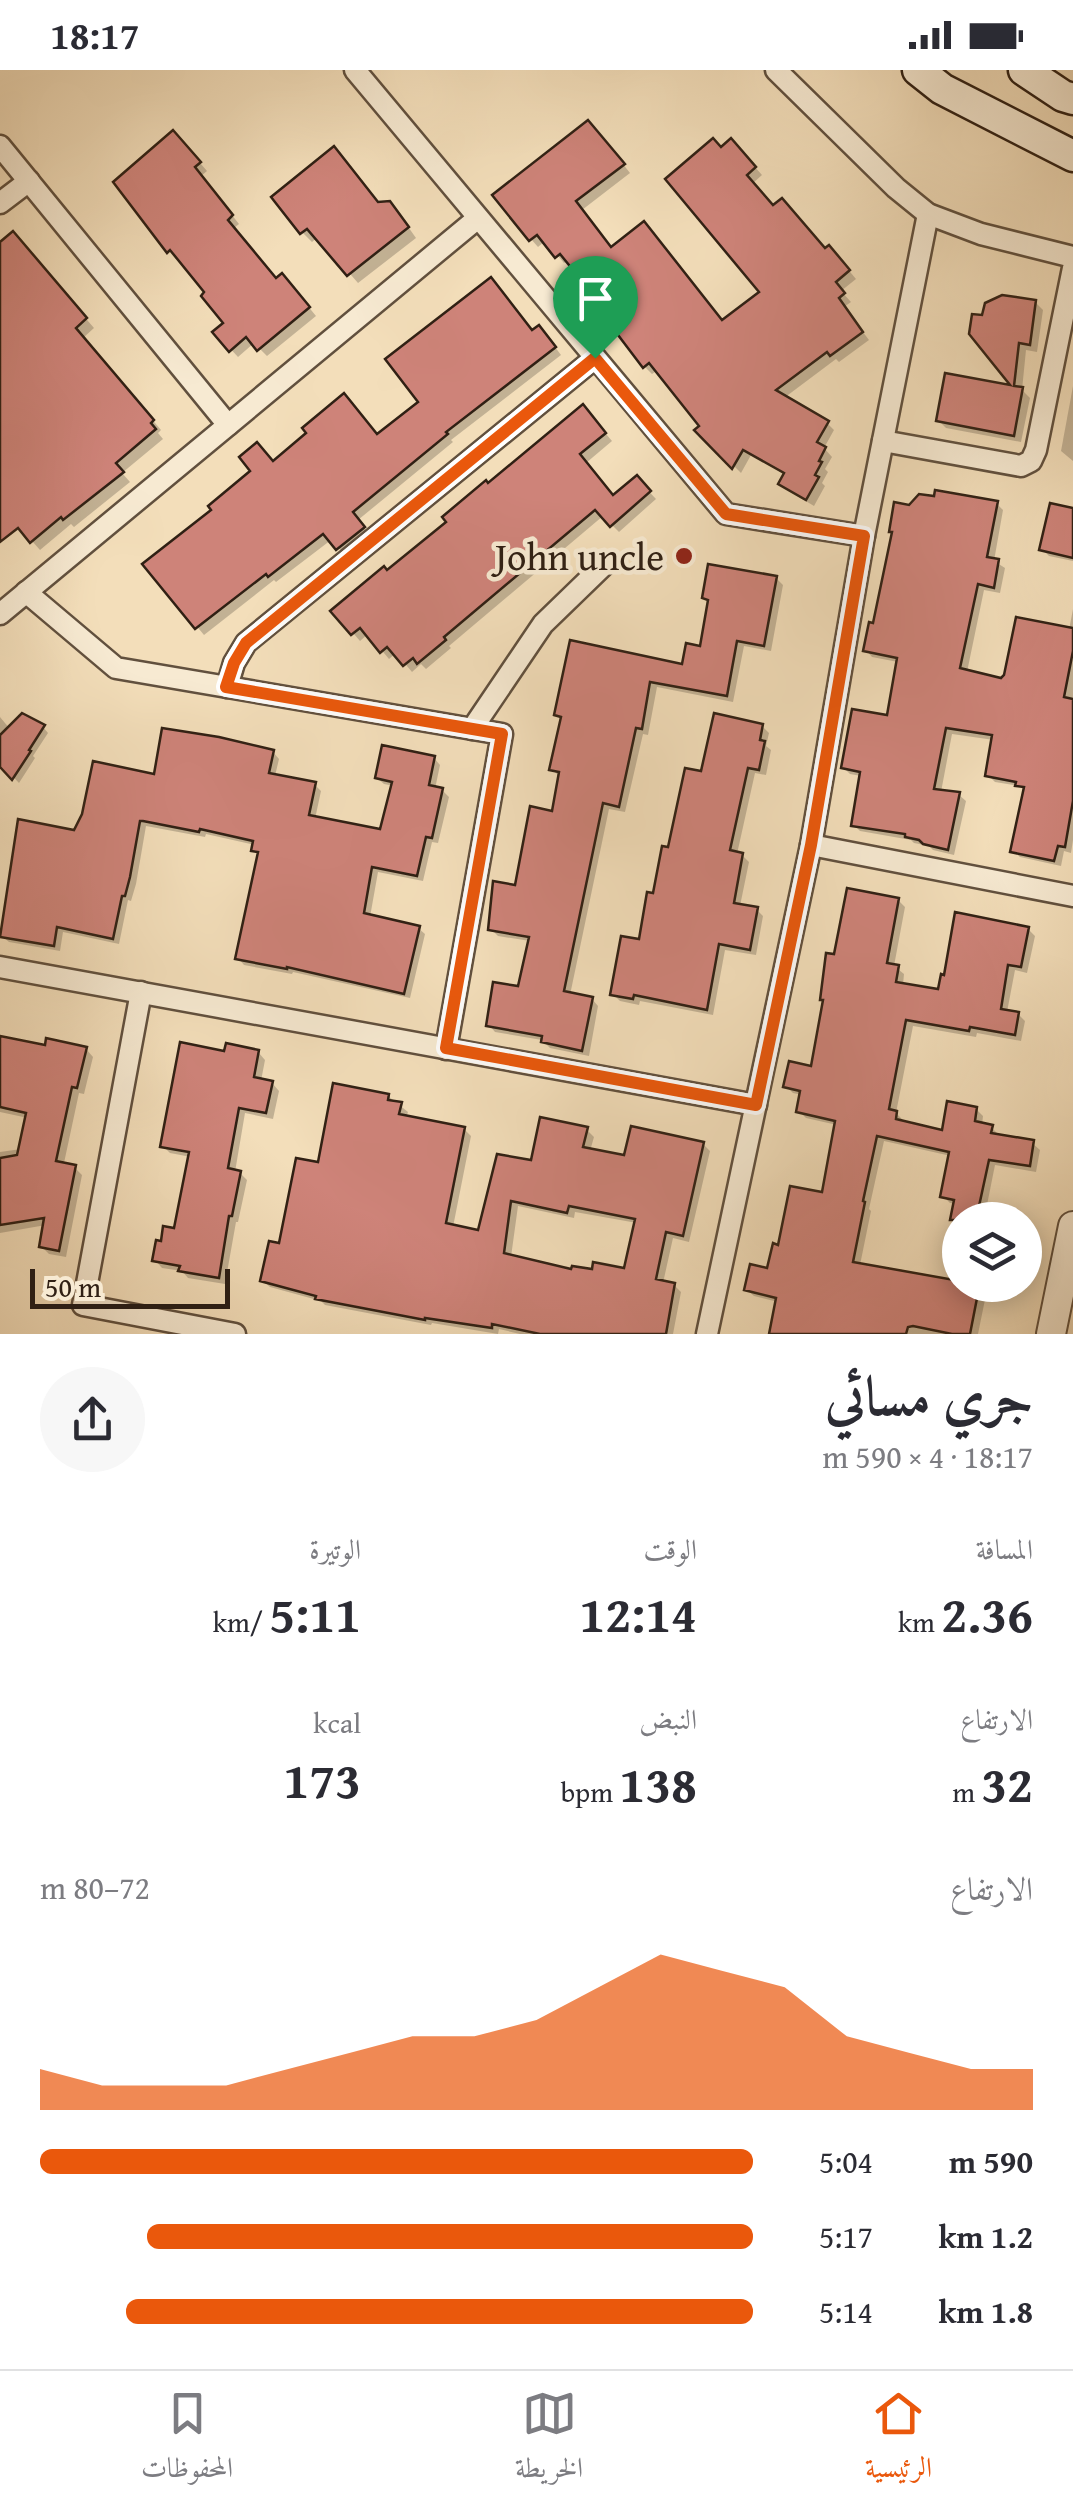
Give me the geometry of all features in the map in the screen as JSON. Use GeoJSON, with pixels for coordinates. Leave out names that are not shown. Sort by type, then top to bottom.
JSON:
{"type":"FeatureCollection","features":[{"type":"Feature","properties":{"kind":"main road"},"geometry":{"type":"LineString","coordinates":[[918,70],[942,89],[1073,156]]}},
{"type":"Feature","properties":{"kind":"main road"},"geometry":{"type":"LineString","coordinates":[[1024,70],[1073,99]]}},
{"type":"Feature","properties":{"kind":"street"},"geometry":{"type":"LineString","coordinates":[[355,70],[726,514],[864,536]]}},
{"type":"Feature","properties":{"kind":"street"},"geometry":{"type":"LineString","coordinates":[[776,70],[896,188],[928,214],[980,234],[1073,257]]}},
{"type":"Feature","properties":{"kind":"street"},"geometry":{"type":"LineString","coordinates":[[0,146],[228,425]]}},
{"type":"Feature","properties":{"kind":"street"},"geometry":{"type":"LineString","coordinates":[[0,203],[28,181]]}},
{"type":"Feature","properties":{"kind":"street"},"geometry":{"type":"LineString","coordinates":[[707,1334],[811,845],[864,536],[928,214]]}},
{"type":"Feature","properties":{"kind":"street"},"geometry":{"type":"LineString","coordinates":[[0,614],[478,218]]}},
{"type":"Feature","properties":{"kind":"street"},"geometry":{"type":"LineString","coordinates":[[883,441],[1021,466],[1032,460],[1073,268]]}},
{"type":"Feature","properties":{"kind":"street"},"geometry":{"type":"LineString","coordinates":[[226,687],[246,643],[595,358]]}},
{"type":"Feature","properties":{"kind":"street"},"geometry":{"type":"LineString","coordinates":[[472,729],[543,624],[606,564]]}},
{"type":"Feature","properties":{"kind":"street"},"geometry":{"type":"LineString","coordinates":[[26,592],[116,668],[502,734],[446,1048]]}},
{"type":"Feature","properties":{"kind":"street"},"geometry":{"type":"LineString","coordinates":[[811,845],[1073,896]]}},
{"type":"Feature","properties":{"kind":"street"},"geometry":{"type":"LineString","coordinates":[[0,966],[756,1105]]}},
{"type":"Feature","properties":{"kind":"street"},"geometry":{"type":"LineString","coordinates":[[141,992],[83,1305],[235,1334]]}},
{"type":"Feature","properties":{"kind":"street"},"geometry":{"type":"LineString","coordinates":[[1051,1334],[1073,1226]]}},
{"type":"Feature","properties":{"kind":"building"},"geometry":{"type":"Polygon","coordinates":[[[588,120],[625,164],[576,201],[611,247],[644,221],[722,320],[759,292],[665,179],[713,138],[721,147],[731,138],[756,167],[747,175],[773,205],[782,198],[825,248],[829,245],[850,270],[836,282],[845,293],[839,298],[863,332],[830,356],[827,352],[776,390],[829,421],[817,442],[826,447],[815,475],[819,477],[806,500],[778,484],[784,473],[743,450],[732,469],[694,430],[699,426],[649,363],[643,368],[560,254],[555,258],[537,235],[529,241],[492,195],[588,120]]]}},
{"type":"Feature","properties":{"kind":"building"},"geometry":{"type":"Polygon","coordinates":[[[173,130],[201,162],[195,167],[233,215],[228,220],[276,278],[282,273],[310,307],[257,351],[246,337],[229,352],[212,332],[223,323],[201,296],[204,292],[170,250],[167,253],[113,182],[173,130]]]}},
{"type":"Feature","properties":{"kind":"building"},"geometry":{"type":"Polygon","coordinates":[[[334,146],[378,202],[390,201],[409,227],[347,276],[307,229],[300,234],[271,197],[334,146]]]}},
{"type":"Feature","properties":{"kind":"building"},"geometry":{"type":"Polygon","coordinates":[[[13,231],[87,318],[76,328],[154,420],[151,423],[156,429],[116,463],[124,472],[30,543],[18,528],[0,542],[0,242],[13,231]]]}},
{"type":"Feature","properties":{"kind":"building"},"geometry":{"type":"Polygon","coordinates":[[[491,277],[532,330],[539,325],[556,347],[446,432],[353,512],[365,527],[336,550],[323,534],[195,629],[142,564],[211,510],[208,506],[250,471],[239,457],[257,442],[273,461],[306,433],[302,428],[344,393],[377,434],[418,402],[385,359],[491,277]]]}},
{"type":"Feature","properties":{"kind":"building"},"geometry":{"type":"Polygon","coordinates":[[[1002,295],[1036,300],[1030,345],[1019,343],[1014,386],[1023,387],[1014,436],[936,421],[945,373],[1010,385],[969,334],[972,314],[982,315],[985,303],[1002,295]]]}},
{"type":"Feature","properties":{"kind":"building"},"geometry":{"type":"Polygon","coordinates":[[[583,404],[606,433],[580,454],[613,495],[637,475],[651,491],[610,527],[595,510],[417,664],[413,658],[403,666],[387,647],[380,653],[360,628],[351,635],[330,611],[446,522],[442,517],[583,404]]]}},
{"type":"Feature","properties":{"kind":"building"},"geometry":{"type":"Polygon","coordinates":[[[935,490],[998,501],[987,557],[999,559],[994,588],[978,584],[960,668],[1001,678],[1016,617],[1073,628],[1064,697],[1073,699],[1073,801],[1065,847],[1058,846],[1054,861],[1010,852],[1024,787],[985,776],[992,735],[946,728],[934,789],[960,792],[948,850],[923,844],[905,834],[851,826],[860,772],[841,768],[852,709],[887,715],[897,658],[863,651],[869,622],[873,623],[892,532],[894,502],[909,505],[919,494],[934,496],[935,490]]]}},
{"type":"Feature","properties":{"kind":"building"},"geometry":{"type":"Polygon","coordinates":[[[1050,503],[1073,508],[1073,558],[1039,550],[1050,503]]]}},
{"type":"Feature","properties":{"kind":"building"},"geometry":{"type":"Polygon","coordinates":[[[708,564],[777,576],[764,646],[737,641],[727,696],[650,682],[642,729],[636,728],[619,807],[603,803],[564,991],[593,997],[582,1051],[541,1042],[542,1036],[486,1026],[493,982],[518,986],[529,937],[488,930],[493,881],[515,885],[530,806],[552,811],[559,772],[549,770],[561,717],[554,715],[570,640],[682,664],[686,643],[700,646],[708,600],[702,598],[708,564]]]}},
{"type":"Feature","properties":{"kind":"building"},"geometry":{"type":"Polygon","coordinates":[[[22,713],[45,725],[12,780],[0,767],[0,735],[22,713]]]}},
{"type":"Feature","properties":{"kind":"building"},"geometry":{"type":"Polygon","coordinates":[[[714,713],[763,724],[760,740],[765,741],[759,770],[748,768],[730,850],[743,853],[734,903],[758,907],[750,950],[719,944],[707,1010],[634,995],[633,999],[610,995],[621,936],[639,939],[647,892],[653,893],[662,846],[668,847],[685,768],[701,771],[714,713]]]}},
{"type":"Feature","properties":{"kind":"building"},"geometry":{"type":"Polygon","coordinates":[[[162,728],[274,750],[269,773],[316,782],[309,815],[380,829],[392,782],[375,778],[382,745],[435,756],[429,785],[443,788],[432,838],[426,837],[417,876],[372,867],[364,913],[420,926],[404,994],[235,959],[258,852],[251,851],[253,841],[200,829],[199,832],[140,821],[113,939],[57,927],[54,946],[0,937],[18,819],[74,830],[82,814],[93,761],[154,774],[162,728]]]}},
{"type":"Feature","properties":{"kind":"building"},"geometry":{"type":"Polygon","coordinates":[[[847,888],[899,898],[887,963],[899,965],[896,982],[938,989],[955,912],[1029,927],[1021,967],[1008,965],[1001,1009],[1019,1012],[1015,1035],[906,1020],[889,1109],[897,1111],[896,1119],[942,1130],[947,1101],[977,1107],[975,1121],[993,1125],[991,1133],[1034,1140],[1030,1166],[989,1160],[980,1202],[954,1202],[940,1197],[949,1152],[877,1136],[853,1262],[942,1278],[942,1302],[976,1302],[970,1334],[913,1326],[908,1327],[906,1334],[769,1334],[776,1298],[744,1290],[750,1264],[767,1268],[773,1243],[778,1245],[790,1186],[822,1192],[835,1121],[796,1112],[800,1091],[783,1087],[789,1061],[811,1066],[823,1000],[826,953],[834,954],[847,888]]]}},
{"type":"Feature","properties":{"kind":"building"},"geometry":{"type":"Polygon","coordinates":[[[0,1036],[45,1045],[46,1038],[87,1047],[77,1088],[72,1087],[56,1161],[76,1165],[59,1251],[39,1247],[44,1218],[0,1225],[0,1158],[17,1155],[26,1113],[0,1107],[0,1036]]]}},
{"type":"Feature","properties":{"kind":"building"},"geometry":{"type":"Polygon","coordinates":[[[180,1042],[224,1051],[226,1043],[259,1050],[254,1077],[273,1081],[266,1113],[239,1108],[228,1168],[241,1171],[219,1278],[178,1271],[180,1266],[152,1261],[163,1226],[174,1228],[189,1152],[160,1147],[180,1042]]]}},
{"type":"Feature","properties":{"kind":"building"},"geometry":{"type":"Polygon","coordinates":[[[333,1083],[389,1094],[388,1100],[402,1102],[399,1114],[465,1127],[446,1223],[478,1230],[497,1154],[531,1160],[540,1117],[588,1127],[583,1147],[624,1155],[631,1126],[704,1142],[683,1236],[666,1232],[656,1279],[675,1283],[666,1334],[540,1334],[492,1324],[492,1328],[425,1320],[315,1299],[316,1296],[260,1281],[269,1241],[279,1243],[296,1158],[318,1162],[333,1083]],[[511,1201],[504,1253],[571,1269],[592,1269],[593,1262],[624,1268],[635,1219],[569,1206],[567,1213],[511,1201]]]}},
{"type":"Feature","properties":{"kind":"place","name":"John uncle"},"geometry":{"type":"Point","coordinates":[684,556]}},
{"type":"Feature","properties":{"kind":"route"},"geometry":{"type":"LineString","coordinates":[[595,358],[726,514],[864,536],[811,845],[756,1105],[446,1048],[502,734],[226,687],[246,643],[595,358]]}}]}
